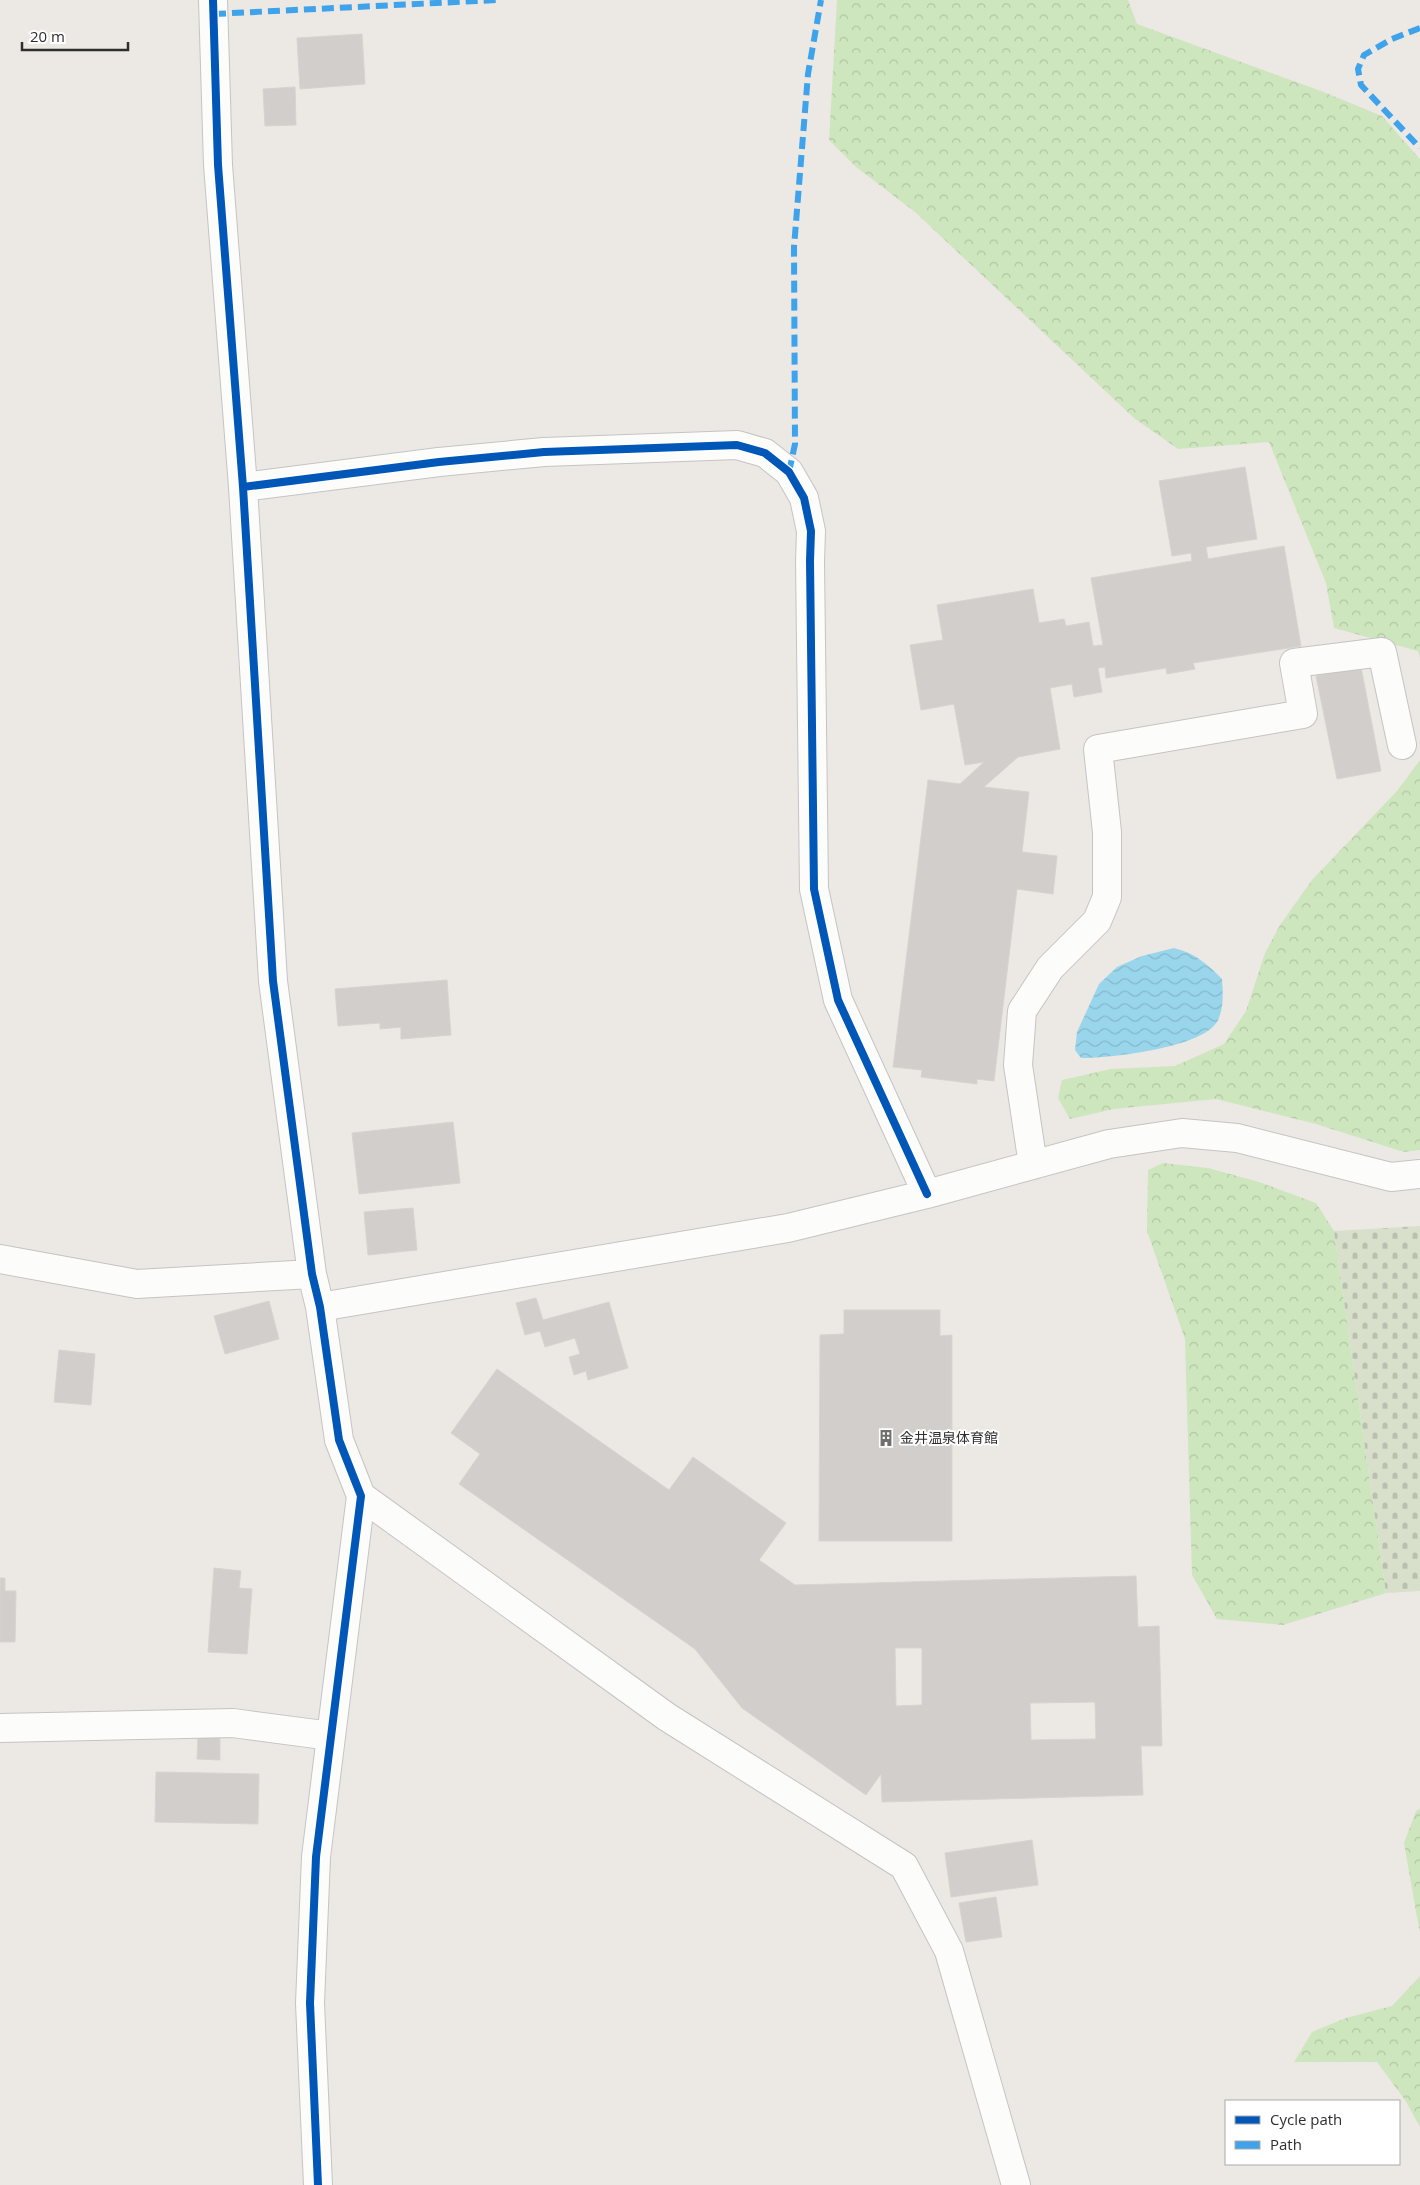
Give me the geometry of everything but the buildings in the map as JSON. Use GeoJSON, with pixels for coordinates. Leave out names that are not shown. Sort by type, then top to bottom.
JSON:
{"type":"FeatureCollection","features":[{"type":"Feature","properties":{"kind":"street"},"geometry":{"type":"LineString","coordinates":[[213,0],[218,165],[243,487],[273,982],[312,1274],[320,1307],[339,1440],[361,1496],[316,1856],[310,2003],[318,2185]]}},
{"type":"Feature","properties":{"kind":"street"},"geometry":{"type":"LineString","coordinates":[[243,487],[439,462],[544,452],[737,445],[765,453],[790,472],[804,498],[811,531],[814,889],[838,1000],[927,1194]]}},
{"type":"Feature","properties":{"kind":"street"},"geometry":{"type":"LineString","coordinates":[[1033,1165],[1018,1065],[1022,1011],[1050,968],[1097,921],[1107,897],[1107,832],[1098,749],[1303,714],[1294,663],[1382,652],[1402,745]]}},
{"type":"Feature","properties":{"kind":"street"},"geometry":{"type":"LineString","coordinates":[[320,1307],[788,1228],[927,1194],[1109,1144],[1182,1132],[1237,1138],[1391,1177],[1420,1174]]}},
{"type":"Feature","properties":{"kind":"street"},"geometry":{"type":"LineString","coordinates":[[0,1259],[137,1284],[312,1274]]}},
{"type":"Feature","properties":{"kind":"street"},"geometry":{"type":"LineString","coordinates":[[361,1496],[667,1718],[904,1866],[948,1951],[1016,2185]]}},
{"type":"Feature","properties":{"kind":"street"},"geometry":{"type":"LineString","coordinates":[[0,1728],[233,1723],[331,1736]]}},
{"type":"Feature","properties":{"kind":"green space"},"geometry":{"type":"Polygon","coordinates":[[[837,0],[1128,0],[1137,24],[1321,91],[1382,116],[1420,159],[1420,658],[1418,651],[1334,628],[1326,583],[1269,442],[1178,449],[1134,418],[915,212],[856,167],[829,140],[837,0]]]}},
{"type":"Feature","properties":{"kind":"green space"},"geometry":{"type":"Polygon","coordinates":[[[1420,760],[1420,1150],[1404,1152],[1316,1124],[1216,1099],[1114,1109],[1070,1119],[1058,1098],[1062,1080],[1111,1069],[1175,1066],[1224,1044],[1246,1011],[1265,953],[1280,925],[1312,880],[1397,791],[1420,760]]]}},
{"type":"Feature","properties":{"kind":"green space"},"geometry":{"type":"Polygon","coordinates":[[[1163,1163],[1208,1168],[1259,1182],[1316,1203],[1334,1231],[1386,1593],[1283,1625],[1217,1619],[1192,1575],[1185,1339],[1147,1231],[1148,1170],[1163,1163]]]}},
{"type":"Feature","properties":{"kind":"green space"},"geometry":{"type":"Polygon","coordinates":[[[1420,1226],[1420,1591],[1386,1593],[1334,1231],[1420,1226]]]}},
{"type":"Feature","properties":{"kind":"green space"},"geometry":{"type":"Polygon","coordinates":[[[1420,1809],[1420,1934],[1404,1843],[1416,1811],[1420,1809]]]}},
{"type":"Feature","properties":{"kind":"green space"},"geometry":{"type":"Polygon","coordinates":[[[1420,1976],[1420,2127],[1405,2100],[1377,2062],[1294,2062],[1312,2032],[1346,2018],[1392,2006],[1420,1976]]]}},
{"type":"Feature","properties":{"kind":"water"},"geometry":{"type":"Polygon","coordinates":[[[1174,948],[1200,960],[1222,979],[1223,995],[1220,1015],[1210,1030],[1195,1038],[1156,1050],[1081,1058],[1075,1050],[1077,1032],[1099,984],[1117,967],[1142,956],[1174,948]]]}},
{"type":"Feature","properties":{"kind":"marked path"},"geometry":{"type":"LineString","coordinates":[[214,14],[497,0]]}},
{"type":"Feature","properties":{"kind":"marked path"},"geometry":{"type":"LineString","coordinates":[[789,472],[795,444],[794,247],[808,74],[821,0]]}},
{"type":"Feature","properties":{"kind":"marked path"},"geometry":{"type":"LineString","coordinates":[[1420,28],[1392,39],[1364,55],[1358,69],[1361,85],[1420,148]]}},
{"type":"Feature","properties":{"kind":"cycle path"},"geometry":{"type":"LineString","coordinates":[[213,0],[218,165],[243,487],[273,981],[312,1274],[320,1307],[339,1440],[361,1496],[316,1857],[310,2003],[318,2185]]}},
{"type":"Feature","properties":{"kind":"cycle path"},"geometry":{"type":"LineString","coordinates":[[243,487],[439,462],[544,452],[737,445],[765,453],[789,472],[804,498],[811,531],[814,889],[838,1000],[927,1194]]}},
{"type":"Feature","properties":{"kind":"place","name":"金井温泉体育館"},"geometry":{"type":"Point","coordinates":[886,1438]}}]}
